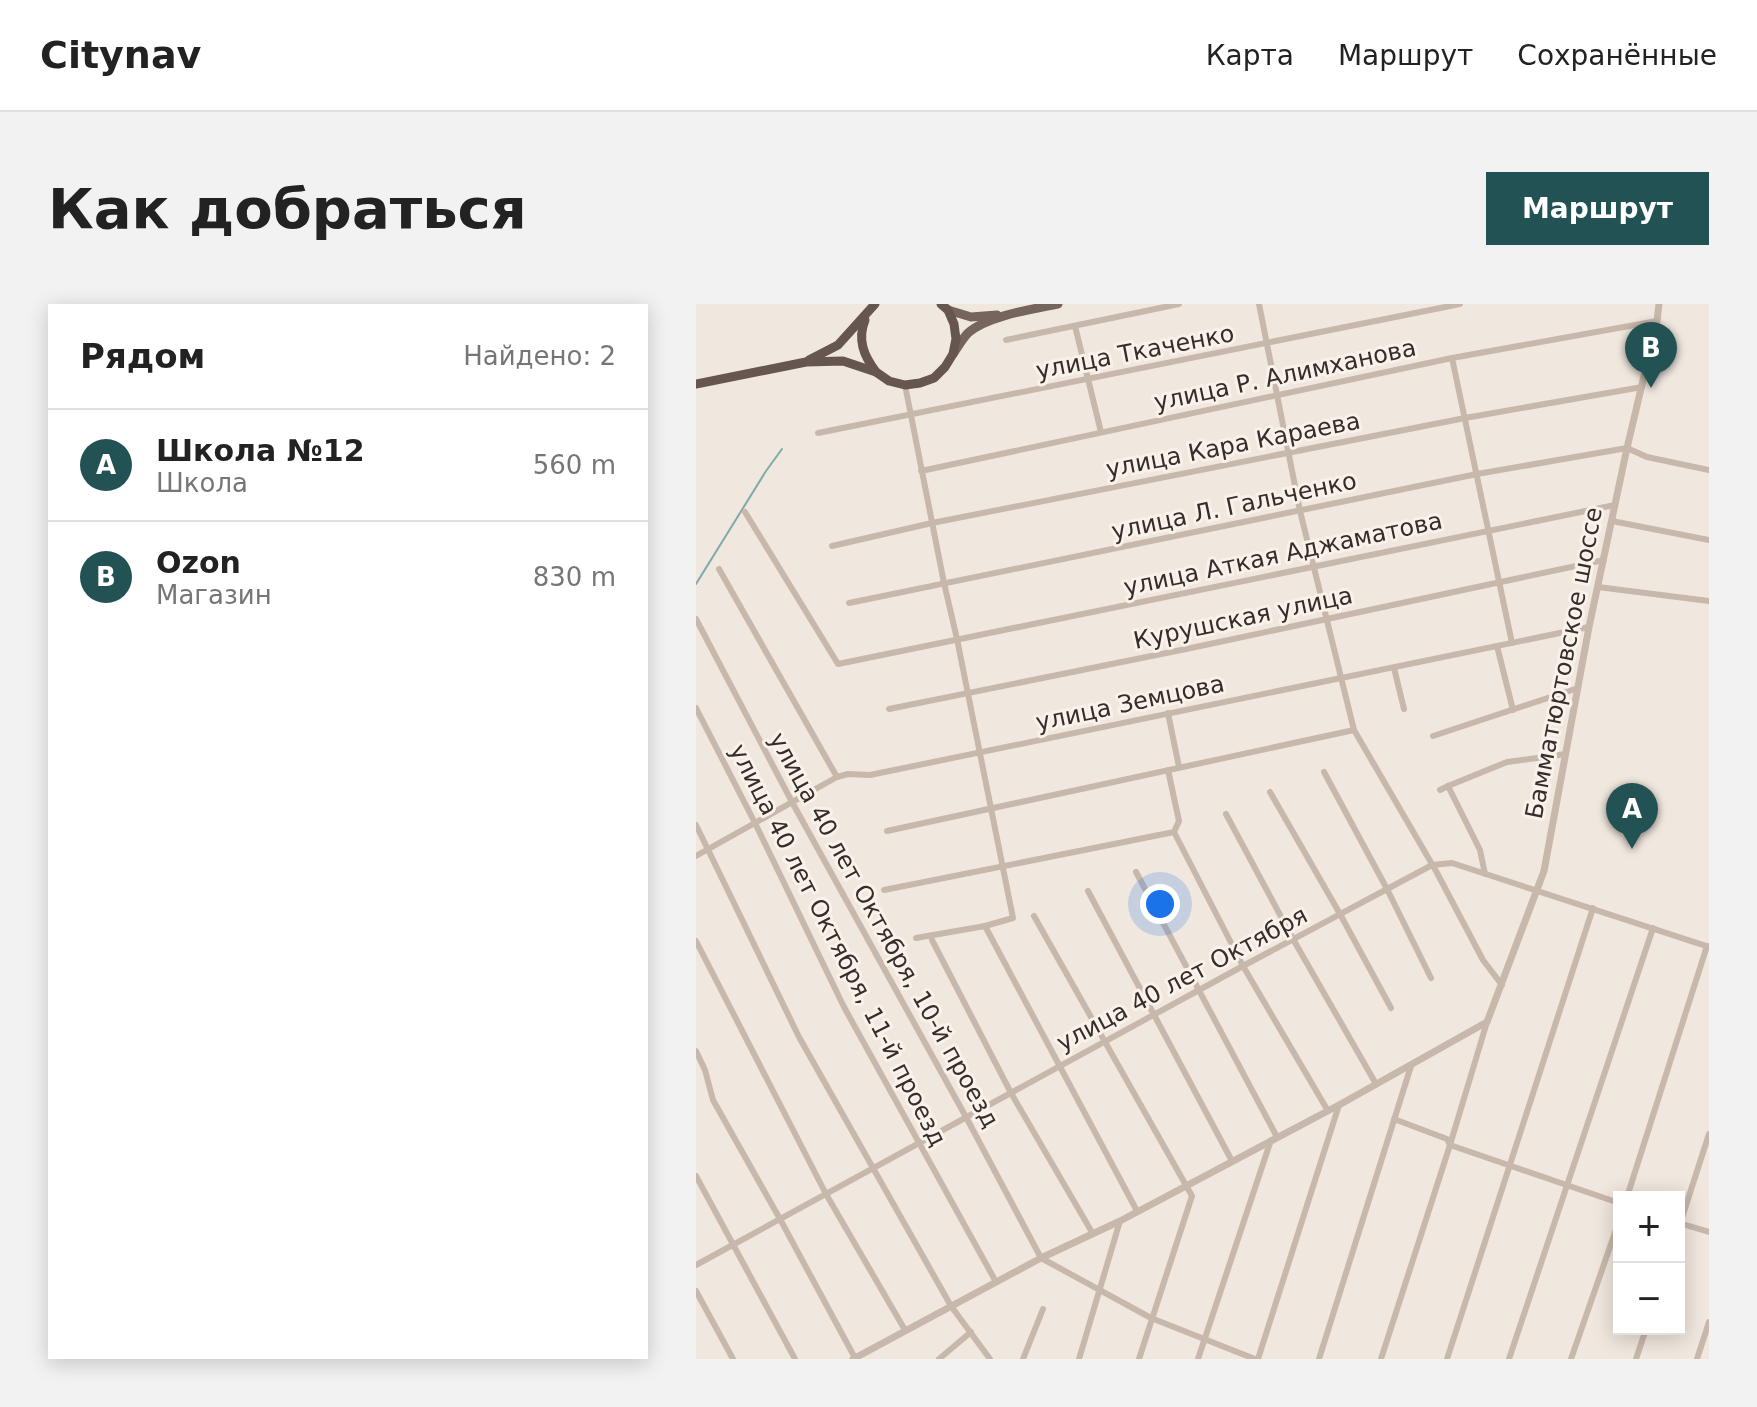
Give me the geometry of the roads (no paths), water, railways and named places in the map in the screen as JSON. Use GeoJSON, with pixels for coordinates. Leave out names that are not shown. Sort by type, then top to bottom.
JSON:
{"type":"FeatureCollection","features":[{"type":"Feature","properties":{"kind":"highway"},"geometry":{"type":"LineString","coordinates":[[806,362],[838,345],[875,304]]}},
{"type":"Feature","properties":{"kind":"highway"},"geometry":{"type":"LineString","coordinates":[[696,384],[806,362],[843,361],[876,372],[889,381],[905,385],[920,383],[934,378],[953,354],[956,339],[954,324],[944,307]]}},
{"type":"Feature","properties":{"kind":"highway"},"geometry":{"type":"LineString","coordinates":[[867,313],[861,344],[866,359],[876,372]]}},
{"type":"Feature","properties":{"kind":"main road"},"geometry":{"type":"LineString","coordinates":[[944,307],[971,317],[982,317],[1058,304]]}},
{"type":"Feature","properties":{"kind":"main road"},"geometry":{"type":"LineString","coordinates":[[953,354],[968,333],[978,326],[1016,313]]}},
{"type":"Feature","properties":{"kind":"street"},"geometry":{"type":"LineString","coordinates":[[1006,340],[1179,304]]}},
{"type":"Feature","properties":{"kind":"street"},"geometry":{"type":"LineString","coordinates":[[1259,304],[1300,511],[1354,730],[1483,960],[1502,985]]}},
{"type":"Feature","properties":{"kind":"street","name":"улица Ткаченко"},"geometry":{"type":"LineString","coordinates":[[818,433],[1460,304]]}},
{"type":"Feature","properties":{"kind":"street","name":"Бамматюртовское шоссе"},"geometry":{"type":"LineString","coordinates":[[1487,1022],[1544,871],[1589,627],[1659,304]]}},
{"type":"Feature","properties":{"kind":"street","name":"улица Р. Алимханова"},"geometry":{"type":"LineString","coordinates":[[921,471],[1452,358],[1657,321]]}},
{"type":"Feature","properties":{"kind":"street"},"geometry":{"type":"LineString","coordinates":[[1075,326],[1101,432]]}},
{"type":"Feature","properties":{"kind":"street"},"geometry":{"type":"LineString","coordinates":[[1452,358],[1512,643]]}},
{"type":"Feature","properties":{"kind":"street"},"geometry":{"type":"LineString","coordinates":[[905,385],[1013,918],[916,938]]}},
{"type":"Feature","properties":{"kind":"street","name":"улица Кара Караева"},"geometry":{"type":"LineString","coordinates":[[832,546],[1288,452],[1642,387]]}},
{"type":"Feature","properties":{"kind":"street"},"geometry":{"type":"LineString","coordinates":[[1627,448],[1647,457],[1709,470]]}},
{"type":"Feature","properties":{"kind":"street","name":"улица Л. Гальченко"},"geometry":{"type":"LineString","coordinates":[[849,603],[1477,474],[1627,448]]}},
{"type":"Feature","properties":{"kind":"street","name":"улица Аткая Аджаматова"},"geometry":{"type":"LineString","coordinates":[[745,512],[838,664],[1615,505]]}},
{"type":"Feature","properties":{"kind":"street"},"geometry":{"type":"LineString","coordinates":[[1612,521],[1709,540]]}},
{"type":"Feature","properties":{"kind":"street","name":"Курушская улица"},"geometry":{"type":"LineString","coordinates":[[889,709],[1604,560]]}},
{"type":"Feature","properties":{"kind":"street"},"geometry":{"type":"LineString","coordinates":[[719,569],[837,777]]}},
{"type":"Feature","properties":{"kind":"street"},"geometry":{"type":"LineString","coordinates":[[1598,587],[1709,601]]}},
{"type":"Feature","properties":{"kind":"street","name":"улица 40 лет Октября, 10-й проезд"},"geometry":{"type":"LineString","coordinates":[[696,619],[792,802],[1041,1258]]}},
{"type":"Feature","properties":{"kind":"street","name":"улица Земцова"},"geometry":{"type":"LineString","coordinates":[[696,856],[837,777],[848,774],[870,775],[1589,627]]}},
{"type":"Feature","properties":{"kind":"street"},"geometry":{"type":"LineString","coordinates":[[1497,646],[1513,710]]}},
{"type":"Feature","properties":{"kind":"street"},"geometry":{"type":"LineString","coordinates":[[1394,668],[1404,709]]}},
{"type":"Feature","properties":{"kind":"street"},"geometry":{"type":"LineString","coordinates":[[1433,736],[1578,688]]}},
{"type":"Feature","properties":{"kind":"street","name":"улица 40 лет Октября, 11-й проезд"},"geometry":{"type":"LineString","coordinates":[[696,708],[844,1007],[996,1282]]}},
{"type":"Feature","properties":{"kind":"street"},"geometry":{"type":"LineString","coordinates":[[1168,713],[1179,767]]}},
{"type":"Feature","properties":{"kind":"street"},"geometry":{"type":"LineString","coordinates":[[887,831],[1354,730]]}},
{"type":"Feature","properties":{"kind":"street"},"geometry":{"type":"LineString","coordinates":[[1440,790],[1507,762],[1566,754]]}},
{"type":"Feature","properties":{"kind":"street"},"geometry":{"type":"LineString","coordinates":[[1168,770],[1179,821],[1174,832]]}},
{"type":"Feature","properties":{"kind":"street"},"geometry":{"type":"LineString","coordinates":[[1324,772],[1431,978]]}},
{"type":"Feature","properties":{"kind":"street"},"geometry":{"type":"LineString","coordinates":[[1448,786],[1480,850],[1485,874]]}},
{"type":"Feature","properties":{"kind":"street"},"geometry":{"type":"LineString","coordinates":[[1270,792],[1391,1008]]}},
{"type":"Feature","properties":{"kind":"street"},"geometry":{"type":"LineString","coordinates":[[1226,814],[1376,1084]]}},
{"type":"Feature","properties":{"kind":"street"},"geometry":{"type":"LineString","coordinates":[[696,825],[799,1037],[951,1306],[990,1359]]}},
{"type":"Feature","properties":{"kind":"street"},"geometry":{"type":"LineString","coordinates":[[884,890],[1174,832]]}},
{"type":"Feature","properties":{"kind":"street"},"geometry":{"type":"LineString","coordinates":[[1174,832],[1243,966],[1328,1111]]}},
{"type":"Feature","properties":{"kind":"street"},"geometry":{"type":"LineString","coordinates":[[1432,865],[1452,863],[1708,946],[1629,1191]]}},
{"type":"Feature","properties":{"kind":"street","name":"улица 40 лет Октября"},"geometry":{"type":"LineString","coordinates":[[696,1265],[1432,865]]}},
{"type":"Feature","properties":{"kind":"street"},"geometry":{"type":"LineString","coordinates":[[1136,872],[1274,1138],[1198,1359]]}},
{"type":"Feature","properties":{"kind":"street"},"geometry":{"type":"LineString","coordinates":[[1088,891],[1232,1161]]}},
{"type":"Feature","properties":{"kind":"street"},"geometry":{"type":"LineString","coordinates":[[1447,1359],[1593,908]]}},
{"type":"Feature","properties":{"kind":"street"},"geometry":{"type":"LineString","coordinates":[[1034,916],[1192,1196],[1139,1359]]}},
{"type":"Feature","properties":{"kind":"street"},"geometry":{"type":"LineString","coordinates":[[985,926],[1137,1211]]}},
{"type":"Feature","properties":{"kind":"street"},"geometry":{"type":"LineString","coordinates":[[1509,1359],[1653,928]]}},
{"type":"Feature","properties":{"kind":"street"},"geometry":{"type":"LineString","coordinates":[[932,940],[1011,1093],[1093,1234]]}},
{"type":"Feature","properties":{"kind":"street"},"geometry":{"type":"LineString","coordinates":[[696,941],[826,1194],[905,1330]]}},
{"type":"Feature","properties":{"kind":"street"},"geometry":{"type":"LineString","coordinates":[[696,1051],[713,1100],[854,1358],[1328,1111],[1487,1022]]}},
{"type":"Feature","properties":{"kind":"street"},"geometry":{"type":"LineString","coordinates":[[1381,1359],[1487,1022]]}},
{"type":"Feature","properties":{"kind":"street"},"geometry":{"type":"LineString","coordinates":[[1319,1359],[1411,1066]]}},
{"type":"Feature","properties":{"kind":"street"},"geometry":{"type":"LineString","coordinates":[[1041,1258],[1151,1318],[1256,1359],[1339,1105]]}},
{"type":"Feature","properties":{"kind":"street"},"geometry":{"type":"LineString","coordinates":[[1394,1119],[1447,1139],[1450,1145],[1613,1201]]}},
{"type":"Feature","properties":{"kind":"street"},"geometry":{"type":"LineString","coordinates":[[1685,1206],[1709,1134]]}},
{"type":"Feature","properties":{"kind":"street"},"geometry":{"type":"LineString","coordinates":[[696,1176],[795,1359]]}},
{"type":"Feature","properties":{"kind":"street"},"geometry":{"type":"LineString","coordinates":[[1079,1359],[1120,1221]]}},
{"type":"Feature","properties":{"kind":"street"},"geometry":{"type":"LineString","coordinates":[[1685,1226],[1709,1232]]}},
{"type":"Feature","properties":{"kind":"street"},"geometry":{"type":"LineString","coordinates":[[1571,1359],[1613,1238]]}},
{"type":"Feature","properties":{"kind":"street"},"geometry":{"type":"LineString","coordinates":[[696,1291],[733,1359]]}},
{"type":"Feature","properties":{"kind":"street"},"geometry":{"type":"LineString","coordinates":[[1023,1359],[1043,1309]]}},
{"type":"Feature","properties":{"kind":"street"},"geometry":{"type":"LineString","coordinates":[[1697,1359],[1709,1322]]}},
{"type":"Feature","properties":{"kind":"street"},"geometry":{"type":"LineString","coordinates":[[939,1359],[971,1332]]}},
{"type":"Feature","properties":{"kind":"street"},"geometry":{"type":"LineString","coordinates":[[1636,1359],[1644,1335]]}},
{"type":"Feature","properties":{"kind":"waterway"},"geometry":{"type":"LineString","coordinates":[[696,584],[782,449]]}},
{"type":"Feature","properties":{"kind":"place","name":"Ozon"},"geometry":{"type":"Point","coordinates":[1651,388]}},
{"type":"Feature","properties":{"kind":"place","name":"Школа №12"},"geometry":{"type":"Point","coordinates":[1632,849]}}]}
